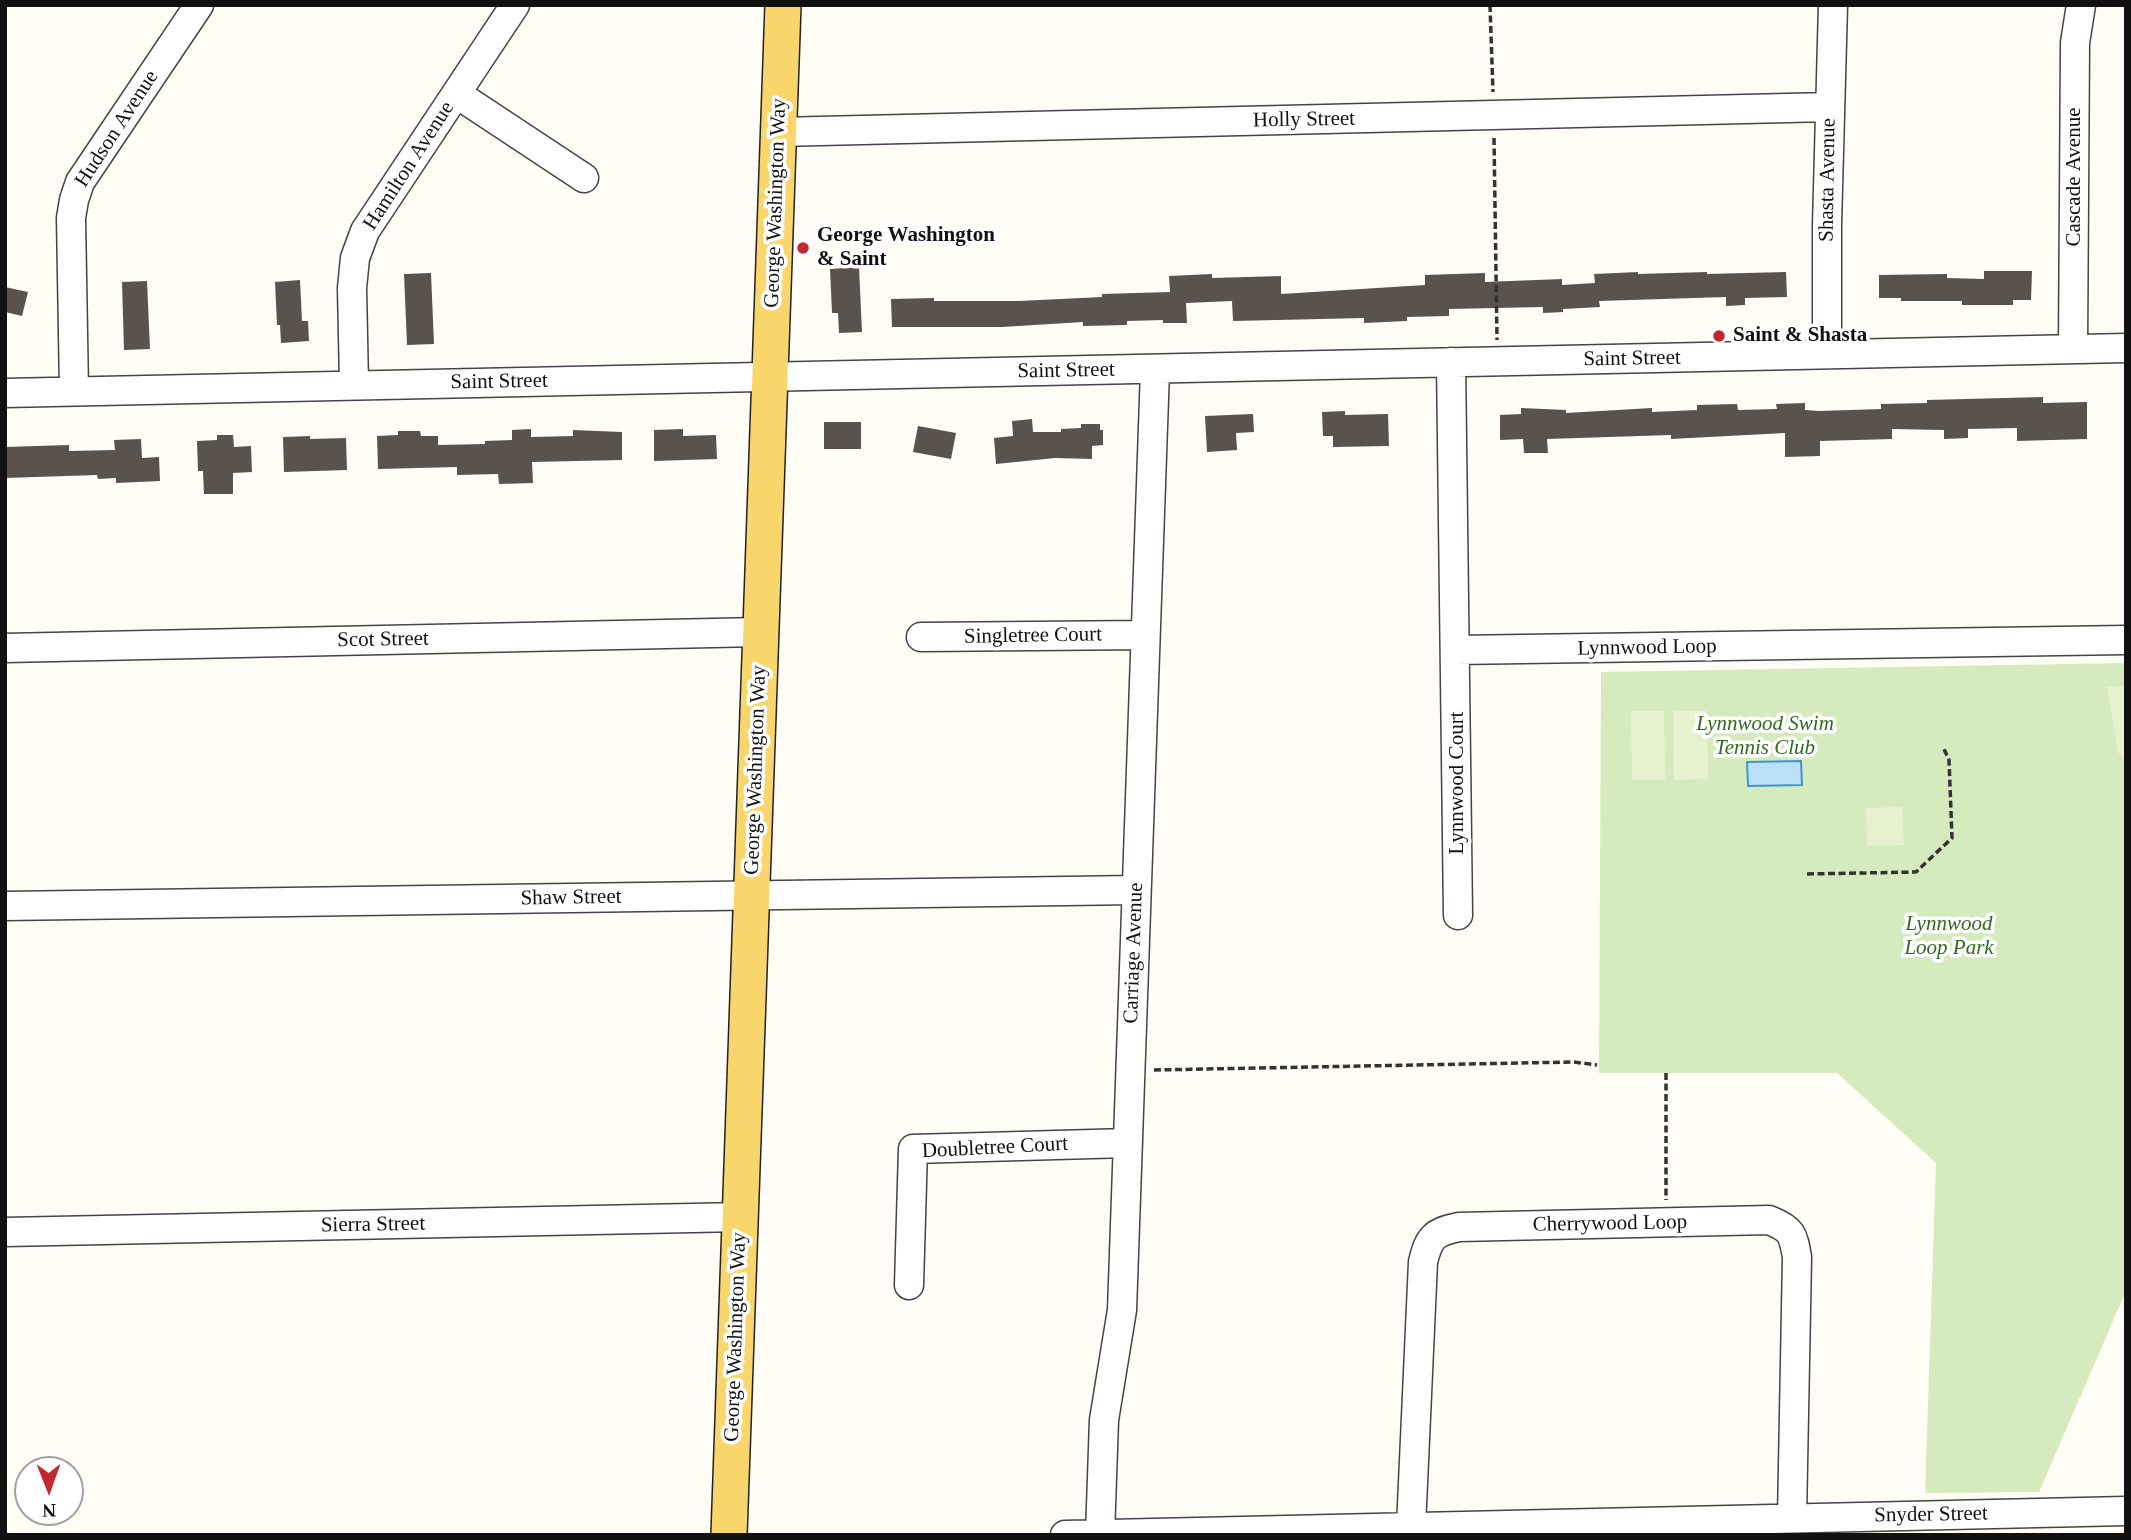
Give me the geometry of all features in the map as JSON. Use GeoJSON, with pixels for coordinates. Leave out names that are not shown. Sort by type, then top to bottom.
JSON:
{"type":"FeatureCollection","features":[{"type":"Feature","properties":{"kind":"main road","name":"George Washington Way"},"geometry":{"type":"LineString","coordinates":[[729,1535],[783,5]]}},
{"type":"Feature","properties":{"kind":"street","name":"Hudson Avenue"},"geometry":{"type":"LineString","coordinates":[[74,391],[71,218],[79,183],[199,5]]}},
{"type":"Feature","properties":{"kind":"street","name":"Hamilton Avenue"},"geometry":{"type":"LineString","coordinates":[[354,384],[352,288],[355,258],[365,231],[515,5]]}},
{"type":"Feature","properties":{"kind":"street","name":"Shasta Avenue"},"geometry":{"type":"LineString","coordinates":[[1827,354],[1829,107],[1833,5]]}},
{"type":"Feature","properties":{"kind":"street","name":"Cascade Avenue"},"geometry":{"type":"LineString","coordinates":[[2073,349],[2075,43],[2081,5]]}},
{"type":"Feature","properties":{"kind":"street"},"geometry":{"type":"LineString","coordinates":[[457,94],[584,178]]}},
{"type":"Feature","properties":{"kind":"street","name":"Holly Street"},"geometry":{"type":"LineString","coordinates":[[778,132],[1829,107]]}},
{"type":"Feature","properties":{"kind":"street","name":"Saint Street"},"geometry":{"type":"LineString","coordinates":[[5,393],[2126,348]]}},
{"type":"Feature","properties":{"kind":"street"},"geometry":{"type":"LineString","coordinates":[[1451,362],[1456,650]]}},
{"type":"Feature","properties":{"kind":"street","name":"Carriage Avenue"},"geometry":{"type":"LineString","coordinates":[[1100,1534],[1104,1420],[1122,1310],[1155,370]]}},
{"type":"Feature","properties":{"kind":"street","name":"Scot Street"},"geometry":{"type":"LineString","coordinates":[[5,648],[760,632]]}},
{"type":"Feature","properties":{"kind":"street","name":"Singletree Court"},"geometry":{"type":"LineString","coordinates":[[921,637],[1145,635]]}},
{"type":"Feature","properties":{"kind":"street","name":"Lynnwood Loop"},"geometry":{"type":"LineString","coordinates":[[1456,650],[2126,640]]}},
{"type":"Feature","properties":{"kind":"street","name":"Lynnwood Court"},"geometry":{"type":"LineString","coordinates":[[1456,650],[1458,915]]}},
{"type":"Feature","properties":{"kind":"street","name":"Shaw Street"},"geometry":{"type":"LineString","coordinates":[[5,906],[1136,890]]}},
{"type":"Feature","properties":{"kind":"street","name":"Doubletree Court"},"geometry":{"type":"LineString","coordinates":[[909,1285],[913,1149],[1128,1143]]}},
{"type":"Feature","properties":{"kind":"street","name":"Sierra Street"},"geometry":{"type":"LineString","coordinates":[[5,1232],[741,1217]]}},
{"type":"Feature","properties":{"kind":"street","name":"Cherrywood Loop"},"geometry":{"type":"LineString","coordinates":[[1411,1527],[1423,1262],[1427,1244],[1440,1231],[1459,1227],[1769,1220],[1786,1227],[1794,1239],[1797,1257],[1778,1524]]}},
{"type":"Feature","properties":{"kind":"street","name":"Snyder Street"},"geometry":{"type":"LineString","coordinates":[[1065,1535],[1353,1531],[1411,1527],[1778,1524],[2126,1511]]}},
{"type":"Feature","properties":{"kind":"path"},"geometry":{"type":"LineString","coordinates":[[1490,5],[1497,342]]}},
{"type":"Feature","properties":{"kind":"path"},"geometry":{"type":"LineString","coordinates":[[1807,874],[1916,872],[1952,838],[1949,760],[1944,749]]}},
{"type":"Feature","properties":{"kind":"path"},"geometry":{"type":"LineString","coordinates":[[1148,1070],[1574,1062],[1597,1065]]}},
{"type":"Feature","properties":{"kind":"path"},"geometry":{"type":"LineString","coordinates":[[1666,1073],[1666,1206]]}},
{"type":"Feature","properties":{"kind":"green space","name":"Lynnwood Loop Park"},"geometry":{"type":"Polygon","coordinates":[[[2126,663],[2126,1291],[2039,1492],[1925,1493],[1936,1163],[1837,1073],[1599,1073],[1601,672],[2126,663]]]}},
{"type":"Feature","properties":{"kind":"green space"},"geometry":{"type":"Polygon","coordinates":[[[2126,686],[2126,764],[2118,752],[2107,687],[2126,686]]]}},
{"type":"Feature","properties":{"kind":"green space"},"geometry":{"type":"Polygon","coordinates":[[[1631,711],[1664,711],[1665,780],[1632,780],[1631,711]]]}},
{"type":"Feature","properties":{"kind":"green space"},"geometry":{"type":"Polygon","coordinates":[[[1674,711],[1707,711],[1708,779],[1674,780],[1674,711]]]}},
{"type":"Feature","properties":{"kind":"green space"},"geometry":{"type":"Polygon","coordinates":[[[1902,807],[1904,845],[1867,846],[1866,808],[1902,807]]]}},
{"type":"Feature","properties":{"kind":"water"},"geometry":{"type":"Polygon","coordinates":[[[1801,761],[1802,785],[1748,786],[1747,762],[1801,761]]]}},
{"type":"Feature","properties":{"kind":"building"},"geometry":{"type":"Polygon","coordinates":[[[859,267],[862,332],[839,333],[838,313],[832,313],[830,269],[859,267]]]}},
{"type":"Feature","properties":{"kind":"building"},"geometry":{"type":"Polygon","coordinates":[[[1984,271],[2032,271],[2031,300],[2013,300],[2013,305],[1962,305],[1962,301],[1901,301],[1901,298],[1879,298],[1879,275],[1947,274],[1947,278],[1984,279],[1984,271]]]}},
{"type":"Feature","properties":{"kind":"building"},"geometry":{"type":"Polygon","coordinates":[[[1786,272],[1787,297],[1745,298],[1745,305],[1726,306],[1726,297],[1599,301],[1600,307],[1543,313],[1543,307],[1449,309],[1449,316],[1407,317],[1407,321],[1364,323],[1364,318],[1233,321],[1232,301],[1186,303],[1187,323],[1163,323],[1163,320],[1127,321],[1127,325],[1083,326],[1083,322],[1002,327],[892,327],[891,299],[1019,301],[1170,292],[1169,276],[1281,276],[1281,294],[1425,285],[1425,275],[1485,273],[1485,282],[1562,279],[1562,285],[1595,283],[1594,274],[1786,272]]]}},
{"type":"Feature","properties":{"kind":"building"},"geometry":{"type":"Polygon","coordinates":[[[431,273],[434,344],[407,345],[404,274],[431,273]]]}},
{"type":"Feature","properties":{"kind":"building"},"geometry":{"type":"Polygon","coordinates":[[[300,280],[302,321],[308,321],[309,341],[281,343],[280,325],[277,325],[275,282],[300,280]]]}},
{"type":"Feature","properties":{"kind":"building"},"geometry":{"type":"Polygon","coordinates":[[[147,281],[150,349],[124,350],[122,282],[147,281]]]}},
{"type":"Feature","properties":{"kind":"building"},"geometry":{"type":"Polygon","coordinates":[[[5,287],[28,292],[22,316],[5,312],[5,287]]]}},
{"type":"Feature","properties":{"kind":"building"},"geometry":{"type":"Polygon","coordinates":[[[2043,397],[2043,403],[2087,402],[2087,439],[2017,441],[2017,428],[1968,429],[1968,438],[1944,439],[1944,430],[1892,429],[1892,439],[1820,441],[1820,456],[1785,457],[1785,433],[1671,439],[1671,435],[1547,439],[1548,453],[1524,453],[1523,439],[1500,440],[1500,415],[1521,414],[1521,408],[1566,410],[1566,413],[1652,408],[1652,412],[1697,410],[1697,405],[1737,404],[1738,410],[1777,409],[1776,404],[1805,403],[1805,410],[1819,411],[1881,409],[1881,404],[1927,403],[1927,400],[2043,397]]]}},
{"type":"Feature","properties":{"kind":"building"},"geometry":{"type":"Polygon","coordinates":[[[1345,411],[1345,415],[1388,414],[1389,446],[1333,447],[1333,436],[1323,436],[1322,412],[1345,411]]]}},
{"type":"Feature","properties":{"kind":"building"},"geometry":{"type":"Polygon","coordinates":[[[1253,414],[1254,432],[1236,433],[1237,450],[1207,452],[1205,416],[1253,414]]]}},
{"type":"Feature","properties":{"kind":"building"},"geometry":{"type":"Polygon","coordinates":[[[1032,419],[1033,432],[1061,432],[1061,429],[1081,428],[1081,424],[1100,424],[1100,430],[1103,430],[1103,445],[1092,446],[1092,459],[1055,458],[996,464],[994,438],[1013,436],[1012,421],[1032,419]]]}},
{"type":"Feature","properties":{"kind":"building"},"geometry":{"type":"Polygon","coordinates":[[[824,422],[861,422],[861,449],[824,449],[824,422]]]}},
{"type":"Feature","properties":{"kind":"building"},"geometry":{"type":"Polygon","coordinates":[[[918,426],[956,433],[951,459],[913,452],[918,426]]]}},
{"type":"Feature","properties":{"kind":"building"},"geometry":{"type":"Polygon","coordinates":[[[531,429],[531,437],[573,436],[573,430],[622,432],[622,460],[532,462],[533,483],[499,484],[498,474],[457,475],[457,467],[378,469],[377,436],[398,435],[398,431],[420,431],[421,436],[438,436],[438,445],[485,444],[485,441],[512,440],[512,430],[531,429]]]}},
{"type":"Feature","properties":{"kind":"building"},"geometry":{"type":"Polygon","coordinates":[[[683,429],[683,436],[716,435],[717,459],[654,461],[654,430],[683,429]]]}},
{"type":"Feature","properties":{"kind":"building"},"geometry":{"type":"Polygon","coordinates":[[[217,435],[233,435],[234,447],[251,446],[252,472],[233,473],[233,494],[204,494],[203,471],[198,471],[197,441],[217,440],[217,435]]]}},
{"type":"Feature","properties":{"kind":"building"},"geometry":{"type":"Polygon","coordinates":[[[310,436],[310,439],[346,438],[347,470],[284,472],[283,437],[310,436]]]}},
{"type":"Feature","properties":{"kind":"building"},"geometry":{"type":"Polygon","coordinates":[[[141,439],[142,458],[159,457],[160,481],[116,483],[116,478],[98,479],[97,475],[5,478],[5,447],[69,445],[69,451],[115,450],[114,440],[141,439]]]}},
{"type":"Feature","properties":{"kind":"place","name":"George Washington & Saint"},"geometry":{"type":"Point","coordinates":[803,248]}},
{"type":"Feature","properties":{"kind":"place","name":"Saint & Shasta"},"geometry":{"type":"Point","coordinates":[1719,336]}},
{"type":"Feature","properties":{"kind":"park label","name":"Lynnwood Swim Tennis Club"},"geometry":{"type":"Point","coordinates":[1765,736]}}]}
